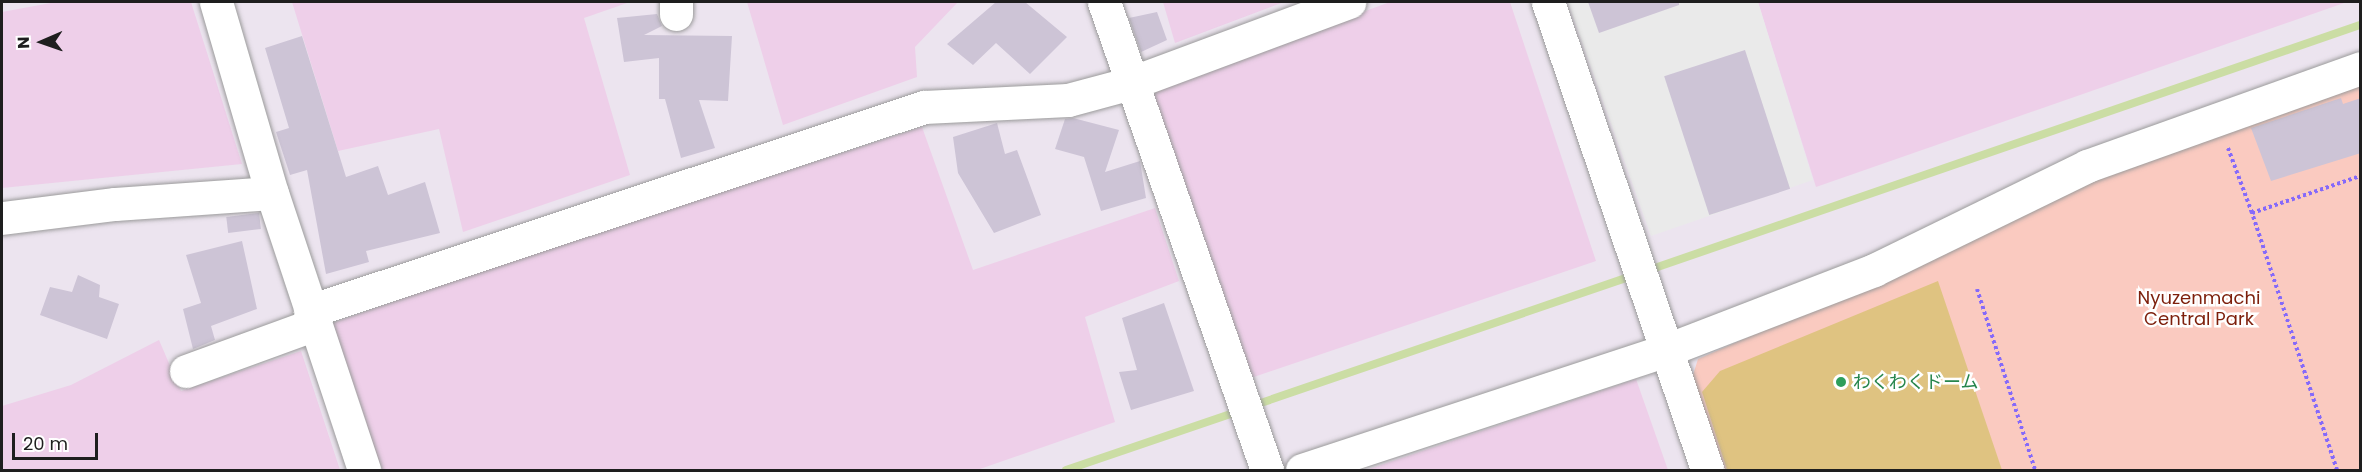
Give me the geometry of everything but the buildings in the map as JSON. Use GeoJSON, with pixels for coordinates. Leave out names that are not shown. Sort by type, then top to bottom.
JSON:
{"type":"FeatureCollection","features":[{"type":"Feature","properties":{"kind":"street"},"geometry":{"type":"LineString","coordinates":[[216,2],[272,193],[364,471]]}},
{"type":"Feature","properties":{"kind":"street"},"geometry":{"type":"LineString","coordinates":[[1104,2],[1267,471]]}},
{"type":"Feature","properties":{"kind":"street"},"geometry":{"type":"LineString","coordinates":[[186,371],[313,318],[924,107],[1068,100],[1131,83],[1349,2]]}},
{"type":"Feature","properties":{"kind":"street"},"geometry":{"type":"LineString","coordinates":[[1548,2],[1707,471]]}},
{"type":"Feature","properties":{"kind":"street"},"geometry":{"type":"LineString","coordinates":[[1302,471],[1667,350],[1874,270],[2087,165],[2361,68]]}},
{"type":"Feature","properties":{"kind":"street"},"geometry":{"type":"LineString","coordinates":[[2,218],[115,204],[272,193]]}},
{"type":"Feature","properties":{"kind":"path"},"geometry":{"type":"LineString","coordinates":[[2225,139],[2252,213],[2337,471]]}},
{"type":"Feature","properties":{"kind":"path"},"geometry":{"type":"LineString","coordinates":[[2252,213],[2361,176]]}},
{"type":"Feature","properties":{"kind":"path"},"geometry":{"type":"LineString","coordinates":[[1977,289],[2035,471]]}},
{"type":"Feature","properties":{"kind":"shaded area"},"geometry":{"type":"Polygon","coordinates":[[[56,2],[191,2],[242,164],[2,188],[2,12],[56,2]]]}},
{"type":"Feature","properties":{"kind":"shaded area"},"geometry":{"type":"Polygon","coordinates":[[[292,2],[630,2],[584,18],[630,175],[463,232],[439,129],[338,151],[292,2]]]}},
{"type":"Feature","properties":{"kind":"shaded area"},"geometry":{"type":"Polygon","coordinates":[[[747,2],[958,2],[915,47],[917,77],[783,125],[747,2]]]}},
{"type":"Feature","properties":{"kind":"shaded area"},"geometry":{"type":"Polygon","coordinates":[[[1163,2],[1284,2],[1175,43],[1163,2]]]}},
{"type":"Feature","properties":{"kind":"shaded area"},"geometry":{"type":"Polygon","coordinates":[[[1390,2],[1510,2],[1596,261],[1245,380],[1146,92],[1390,2]]]}},
{"type":"Feature","properties":{"kind":"shaded area"},"geometry":{"type":"Polygon","coordinates":[[[1568,2],[1758,2],[1813,180],[1651,236],[1568,2]]]}},
{"type":"Feature","properties":{"kind":"shaded area"},"geometry":{"type":"Polygon","coordinates":[[[1758,2],[2347,2],[1816,187],[1758,2]]]}},
{"type":"Feature","properties":{"kind":"shaded area"},"geometry":{"type":"Polygon","coordinates":[[[922,127],[973,270],[1155,208],[1179,281],[1085,317],[1115,422],[977,470],[380,470],[330,324],[514,259],[922,127]]]}},
{"type":"Feature","properties":{"kind":"shaded area","name":"わくわくドーム"},"geometry":{"type":"Polygon","coordinates":[[[1938,281],[2002,470],[1727,470],[1702,392],[1720,371],[1938,281]]]}},
{"type":"Feature","properties":{"kind":"shaded area"},"geometry":{"type":"Polygon","coordinates":[[[159,340],[181,391],[301,351],[340,470],[2,470],[2,406],[71,385],[159,340]]]}},
{"type":"Feature","properties":{"kind":"shaded area"},"geometry":{"type":"Polygon","coordinates":[[[1636,379],[1668,470],[1366,470],[1636,379]]]}},
{"type":"Feature","properties":{"kind":"green space","name":"Nyuzenmachi Central Park"},"geometry":{"type":"Polygon","coordinates":[[[2360,81],[2360,470],[1724,470],[1692,378],[1698,359],[1946,251],[2093,177],[2360,81]]]}},
{"type":"Feature","properties":{"kind":"waterway"},"geometry":{"type":"LineString","coordinates":[[1646,271],[2360,25]]}},
{"type":"Feature","properties":{"kind":"waterway"},"geometry":{"type":"LineString","coordinates":[[1252,406],[1634,275]]}},
{"type":"Feature","properties":{"kind":"waterway"},"geometry":{"type":"LineString","coordinates":[[1066,470],[1239,411]]}},
{"type":"Feature","properties":{"kind":"place","name":"わくわくドーム"},"geometry":{"type":"Point","coordinates":[1841,382]}}]}
